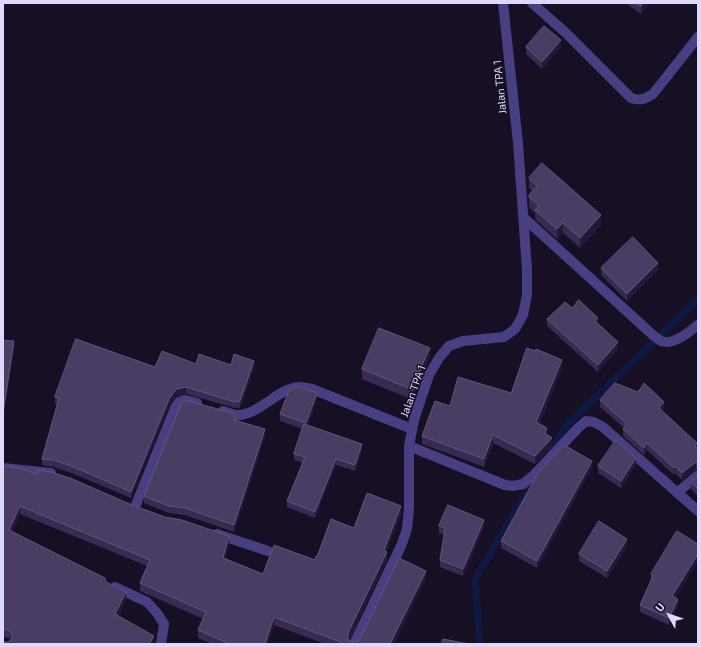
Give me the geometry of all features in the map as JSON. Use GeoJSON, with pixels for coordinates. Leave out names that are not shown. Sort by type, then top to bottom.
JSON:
{"type":"FeatureCollection","features":[{"type":"Feature","properties":{"kind":"street","name":"Jalan TPA 1"},"geometry":{"type":"LineString","coordinates":[[354,644],[401,546],[407,529],[409,508],[409,446],[414,420],[430,375],[439,358],[449,346],[463,341],[504,337],[515,329],[523,315],[527,295],[527,270],[518,143],[503,3]]}},
{"type":"Feature","properties":{"kind":"street"},"geometry":{"type":"LineString","coordinates":[[532,3],[566,33],[631,98],[637,100],[644,99],[653,94],[698,37]]}},
{"type":"Feature","properties":{"kind":"street"},"geometry":{"type":"LineString","coordinates":[[523,217],[661,342],[672,342],[698,325]]}},
{"type":"Feature","properties":{"kind":"street"},"geometry":{"type":"LineString","coordinates":[[135,507],[175,408],[179,402],[184,400],[235,415],[247,414],[294,387],[301,386],[412,429]]}},
{"type":"Feature","properties":{"kind":"street"},"geometry":{"type":"LineString","coordinates":[[409,446],[505,485],[513,486],[523,484],[534,476],[586,421],[594,422],[603,426],[698,511]]}},
{"type":"Feature","properties":{"kind":"street"},"geometry":{"type":"LineString","coordinates":[[3,468],[52,473],[58,475]]}},
{"type":"Feature","properties":{"kind":"street"},"geometry":{"type":"LineString","coordinates":[[678,492],[698,475]]}},
{"type":"Feature","properties":{"kind":"street"},"geometry":{"type":"LineString","coordinates":[[208,531],[268,551]]}},
{"type":"Feature","properties":{"kind":"street"},"geometry":{"type":"LineString","coordinates":[[111,585],[147,602],[157,613],[164,624],[161,644]]}},
{"type":"Feature","properties":{"kind":"building"},"geometry":{"type":"Polygon","coordinates":[[[544,26],[561,40],[542,62],[526,47],[544,26]]]}},
{"type":"Feature","properties":{"kind":"building"},"geometry":{"type":"Polygon","coordinates":[[[542,163],[601,215],[580,238],[563,223],[557,229],[535,210],[539,206],[529,197],[529,195],[537,186],[529,178],[542,163]]]}},
{"type":"Feature","properties":{"kind":"building"},"geometry":{"type":"Polygon","coordinates":[[[633,237],[658,263],[627,294],[601,268],[633,237]]]}},
{"type":"Feature","properties":{"kind":"building"},"geometry":{"type":"Polygon","coordinates":[[[579,300],[598,318],[595,321],[618,342],[598,365],[547,319],[565,302],[572,308],[579,300]]]}},
{"type":"Feature","properties":{"kind":"building"},"geometry":{"type":"Polygon","coordinates":[[[379,328],[430,348],[413,390],[362,369],[379,328]]]}},
{"type":"Feature","properties":{"kind":"building"},"geometry":{"type":"Polygon","coordinates":[[[76,339],[155,367],[162,351],[196,364],[199,354],[231,365],[234,354],[254,361],[240,401],[235,402],[186,387],[177,389],[174,392],[169,399],[131,492],[74,467],[54,460],[42,459],[59,398],[55,397],[76,339]]]}},
{"type":"Feature","properties":{"kind":"building"},"geometry":{"type":"Polygon","coordinates":[[[3,340],[14,341],[3,413],[3,340]]]}},
{"type":"Feature","properties":{"kind":"building"},"geometry":{"type":"Polygon","coordinates":[[[527,348],[535,351],[536,349],[562,360],[536,422],[547,428],[545,433],[552,438],[535,456],[493,435],[484,459],[422,436],[435,401],[450,406],[458,377],[511,393],[527,348]]]}},
{"type":"Feature","properties":{"kind":"building"},"geometry":{"type":"Polygon","coordinates":[[[615,383],[638,392],[644,383],[664,402],[659,408],[697,443],[695,446],[698,449],[698,462],[682,473],[675,466],[674,468],[647,443],[644,448],[623,429],[627,424],[600,400],[615,383]]]}},
{"type":"Feature","properties":{"kind":"building"},"geometry":{"type":"Polygon","coordinates":[[[296,387],[317,393],[306,423],[280,414],[289,390],[296,387]]]}},
{"type":"Feature","properties":{"kind":"building"},"geometry":{"type":"Polygon","coordinates":[[[185,400],[236,414],[234,420],[265,429],[234,525],[185,508],[169,506],[144,496],[181,404],[185,400]]]}},
{"type":"Feature","properties":{"kind":"building"},"geometry":{"type":"Polygon","coordinates":[[[304,424],[362,444],[355,465],[336,459],[315,512],[287,501],[305,457],[294,454],[304,424]]]}},
{"type":"Feature","properties":{"kind":"building"},"geometry":{"type":"Polygon","coordinates":[[[616,440],[636,458],[621,481],[598,466],[616,440]]]}},
{"type":"Feature","properties":{"kind":"building"},"geometry":{"type":"Polygon","coordinates":[[[564,445],[592,461],[537,561],[501,541],[538,473],[564,445]]]}},
{"type":"Feature","properties":{"kind":"building"},"geometry":{"type":"Polygon","coordinates":[[[3,466],[20,468],[37,474],[38,470],[51,472],[70,478],[132,505],[165,517],[182,520],[229,536],[223,558],[263,574],[274,545],[315,560],[331,519],[354,528],[367,493],[401,506],[384,550],[387,552],[348,633],[348,640],[352,642],[357,642],[360,639],[399,558],[426,571],[390,644],[346,644],[274,617],[265,644],[230,644],[198,630],[206,612],[140,583],[150,560],[20,506],[9,530],[105,578],[105,581],[108,583],[126,592],[115,614],[154,636],[149,644],[3,644],[3,642],[8,642],[12,639],[12,635],[8,630],[3,629],[3,466]]]}},
{"type":"Feature","properties":{"kind":"building"},"geometry":{"type":"Polygon","coordinates":[[[698,476],[698,489],[691,482],[698,476]]]}},
{"type":"Feature","properties":{"kind":"building"},"geometry":{"type":"Polygon","coordinates":[[[448,505],[484,520],[463,569],[440,560],[445,528],[439,526],[448,505]]]}},
{"type":"Feature","properties":{"kind":"building"},"geometry":{"type":"Polygon","coordinates":[[[599,521],[627,539],[607,571],[579,554],[599,521]]]}},
{"type":"Feature","properties":{"kind":"building"},"geometry":{"type":"Polygon","coordinates":[[[677,531],[698,544],[698,554],[672,596],[678,599],[669,618],[640,605],[653,576],[651,574],[677,531]]]}},
{"type":"Feature","properties":{"kind":"building"},"geometry":{"type":"Polygon","coordinates":[[[443,639],[469,644],[442,644],[443,639]]]}},
{"type":"Feature","properties":{"kind":"waterway"},"geometry":{"type":"LineString","coordinates":[[549,454],[567,425],[698,299]]}},
{"type":"Feature","properties":{"kind":"waterway"},"geometry":{"type":"LineString","coordinates":[[480,644],[475,579],[537,475]]}}]}
